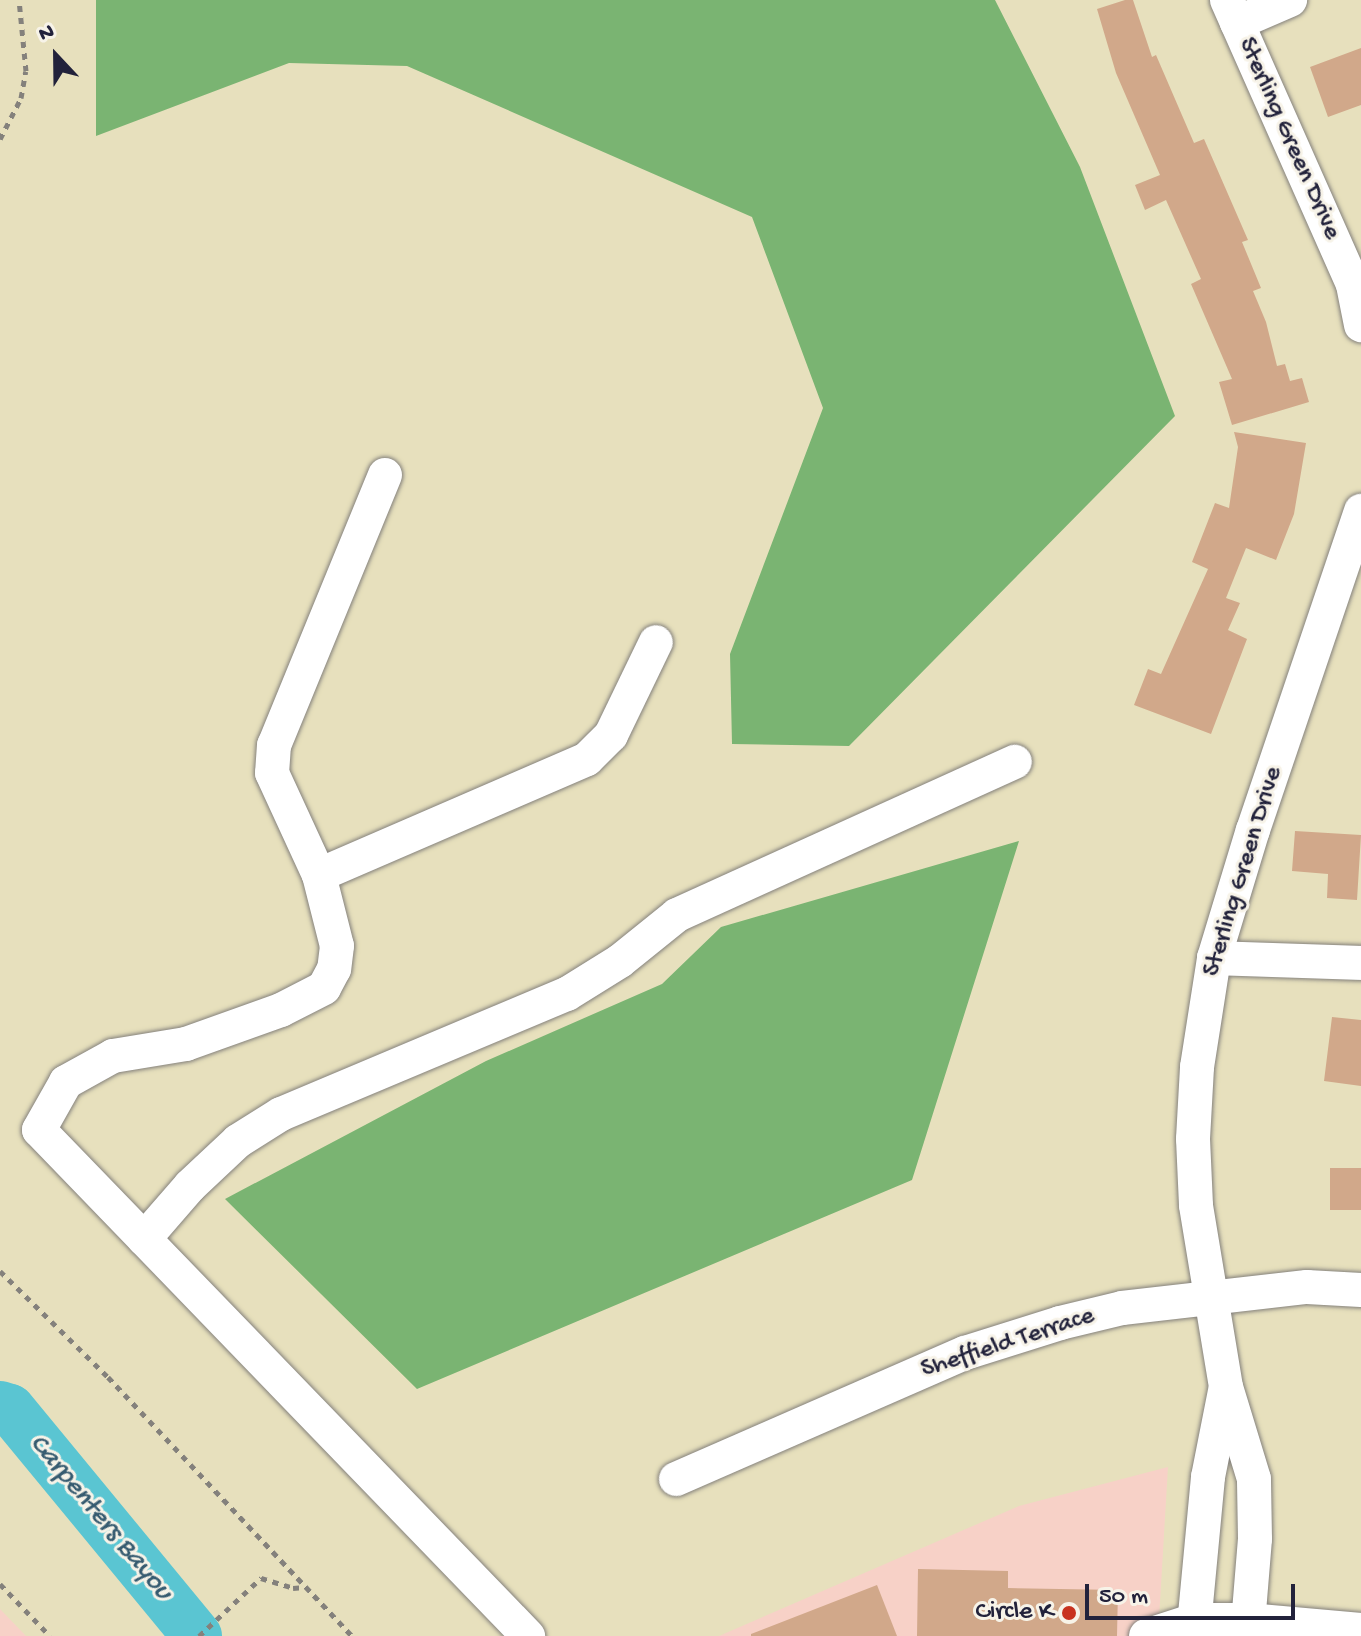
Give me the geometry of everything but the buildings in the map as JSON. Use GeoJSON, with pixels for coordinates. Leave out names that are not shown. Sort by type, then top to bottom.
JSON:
{"type":"FeatureCollection","features":[{"type":"Feature","properties":{"kind":"street"},"geometry":{"type":"LineString","coordinates":[[1232,12],[1290,0]]}},
{"type":"Feature","properties":{"kind":"street","name":"Sterling Green Drive"},"geometry":{"type":"LineString","coordinates":[[1232,12],[1353,285],[1361,325]]}},
{"type":"Feature","properties":{"kind":"street"},"geometry":{"type":"LineString","coordinates":[[385,475],[274,745],[272,773],[319,875],[337,946],[334,969],[324,988],[281,1010],[186,1044],[113,1056],[66,1082],[39,1130],[528,1636]]}},
{"type":"Feature","properties":{"kind":"street","name":"Sterling Green Drive"},"geometry":{"type":"LineString","coordinates":[[1248,1628],[1254,1479],[1226,1387],[1196,1205],[1193,1139],[1197,1067],[1214,958],[1253,830],[1361,511]]}},
{"type":"Feature","properties":{"kind":"street"},"geometry":{"type":"LineString","coordinates":[[319,875],[587,759],[611,735],[656,642]]}},
{"type":"Feature","properties":{"kind":"street"},"geometry":{"type":"LineString","coordinates":[[144,1239],[190,1186],[238,1141],[281,1114],[567,994],[620,961],[677,915],[1015,762]]}},
{"type":"Feature","properties":{"kind":"street"},"geometry":{"type":"LineString","coordinates":[[1214,958],[1361,963]]}},
{"type":"Feature","properties":{"kind":"street","name":"Sheffield Terrace"},"geometry":{"type":"LineString","coordinates":[[676,1479],[965,1353],[1060,1323],[1122,1308],[1307,1287],[1361,1290]]}},
{"type":"Feature","properties":{"kind":"street","name":"Sterling Green Drive"},"geometry":{"type":"LineString","coordinates":[[1194,1628],[1208,1477],[1226,1387]]}},
{"type":"Feature","properties":{"kind":"street"},"geometry":{"type":"LineString","coordinates":[[1146,1636],[1194,1628],[1361,1630]]}},
{"type":"Feature","properties":{"kind":"path"},"geometry":{"type":"LineString","coordinates":[[0,139],[17,108],[26,71],[19,0]]}},
{"type":"Feature","properties":{"kind":"path"},"geometry":{"type":"LineString","coordinates":[[0,1271],[108,1377],[352,1636]]}},
{"type":"Feature","properties":{"kind":"path"},"geometry":{"type":"LineString","coordinates":[[199,1636],[261,1578],[293,1588],[305,1587]]}},
{"type":"Feature","properties":{"kind":"path"},"geometry":{"type":"LineString","coordinates":[[0,1584],[50,1636]]}},
{"type":"Feature","properties":{"kind":"shaded area"},"geometry":{"type":"Polygon","coordinates":[[[1168,1467],[1158,1636],[719,1636],[1019,1506],[1168,1467]]]}},
{"type":"Feature","properties":{"kind":"shaded area"},"geometry":{"type":"Polygon","coordinates":[[[0,1609],[26,1636],[0,1636],[0,1609]]]}},
{"type":"Feature","properties":{"kind":"green space"},"geometry":{"type":"Polygon","coordinates":[[[96,0],[995,0],[1080,167],[1175,416],[849,746],[732,744],[730,654],[823,408],[752,217],[407,66],[289,63],[96,136],[96,0]]]}},
{"type":"Feature","properties":{"kind":"green space"},"geometry":{"type":"Polygon","coordinates":[[[1019,841],[912,1180],[417,1389],[225,1199],[486,1061],[662,984],[721,927],[1019,841]]]}},
{"type":"Feature","properties":{"kind":"waterway","name":"Carpenters Bayou"},"geometry":{"type":"LineString","coordinates":[[0,1406],[10,1409],[197,1636]]}},
{"type":"Feature","properties":{"kind":"place","name":"Circle K"},"geometry":{"type":"Point","coordinates":[1069,1613]}}]}
